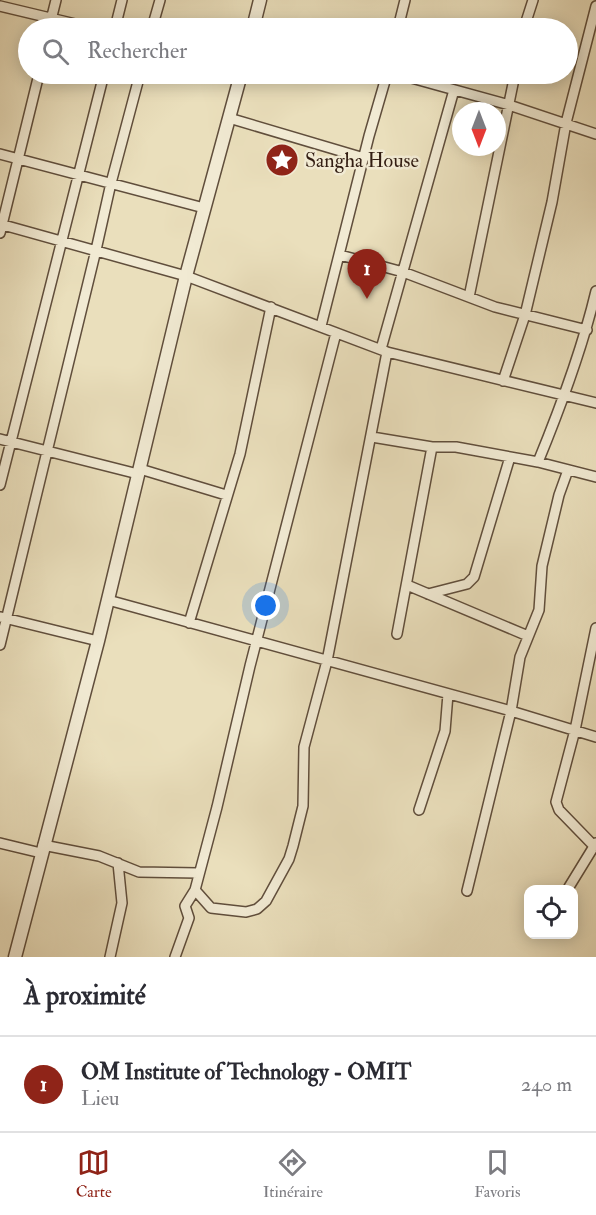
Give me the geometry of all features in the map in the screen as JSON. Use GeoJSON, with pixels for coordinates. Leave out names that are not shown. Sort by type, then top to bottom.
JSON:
{"type":"FeatureCollection","features":[{"type":"Feature","properties":{"kind":"street"},"geometry":{"type":"LineString","coordinates":[[52,18],[56,0]]}},
{"type":"Feature","properties":{"kind":"street"},"geometry":{"type":"LineString","coordinates":[[118,18],[122,0]]}},
{"type":"Feature","properties":{"kind":"street"},"geometry":{"type":"LineString","coordinates":[[155,18],[160,0]]}},
{"type":"Feature","properties":{"kind":"street"},"geometry":{"type":"LineString","coordinates":[[256,18],[260,0]]}},
{"type":"Feature","properties":{"kind":"street"},"geometry":{"type":"LineString","coordinates":[[400,18],[405,0]]}},
{"type":"Feature","properties":{"kind":"street"},"geometry":{"type":"LineString","coordinates":[[527,18],[533,0]]}},
{"type":"Feature","properties":{"kind":"street"},"geometry":{"type":"LineString","coordinates":[[0,6],[33,18]]}},
{"type":"Feature","properties":{"kind":"street"},"geometry":{"type":"LineString","coordinates":[[578,76],[596,6]]}},
{"type":"Feature","properties":{"kind":"street"},"geometry":{"type":"LineString","coordinates":[[37,84],[1,227],[96,250],[186,276],[384,350],[596,403]]}},
{"type":"Feature","properties":{"kind":"street"},"geometry":{"type":"LineString","coordinates":[[0,485],[101,84]]}},
{"type":"Feature","properties":{"kind":"street"},"geometry":{"type":"LineString","coordinates":[[0,645],[3,618],[47,452],[111,183],[137,84]]}},
{"type":"Feature","properties":{"kind":"street"},"geometry":{"type":"LineString","coordinates":[[15,957],[98,641],[186,276],[238,84]]}},
{"type":"Feature","properties":{"kind":"street"},"geometry":{"type":"LineString","coordinates":[[321,326],[384,84]]}},
{"type":"Feature","properties":{"kind":"street"},"geometry":{"type":"LineString","coordinates":[[433,84],[508,105],[596,134]]}},
{"type":"Feature","properties":{"kind":"street"},"geometry":{"type":"LineString","coordinates":[[469,297],[512,84]]}},
{"type":"Feature","properties":{"kind":"street"},"geometry":{"type":"LineString","coordinates":[[503,381],[525,315],[552,202],[566,123],[576,84]]}},
{"type":"Feature","properties":{"kind":"street"},"geometry":{"type":"LineString","coordinates":[[195,890],[208,905],[217,910],[246,912],[257,909],[266,901],[289,859],[303,806],[304,747],[327,661],[372,437],[384,350],[403,272],[454,90]]}},
{"type":"Feature","properties":{"kind":"street"},"geometry":{"type":"LineString","coordinates":[[229,118],[364,158]]}},
{"type":"Feature","properties":{"kind":"street"},"geometry":{"type":"LineString","coordinates":[[0,154],[204,208]]}},
{"type":"Feature","properties":{"kind":"street"},"geometry":{"type":"LineString","coordinates":[[340,255],[403,272],[525,315],[587,330]]}},
{"type":"Feature","properties":{"kind":"street"},"geometry":{"type":"LineString","coordinates":[[538,462],[565,396],[587,330],[596,291]]}},
{"type":"Feature","properties":{"kind":"street"},"geometry":{"type":"LineString","coordinates":[[189,623],[240,454],[271,307]]}},
{"type":"Feature","properties":{"kind":"street"},"geometry":{"type":"LineString","coordinates":[[175,957],[189,918],[186,903],[195,890],[217,807],[256,642],[336,333]]}},
{"type":"Feature","properties":{"kind":"street"},"geometry":{"type":"LineString","coordinates":[[372,437],[432,447],[456,447],[538,462],[596,477]]}},
{"type":"Feature","properties":{"kind":"street"},"geometry":{"type":"LineString","coordinates":[[0,439],[226,495]]}},
{"type":"Feature","properties":{"kind":"street"},"geometry":{"type":"LineString","coordinates":[[397,634],[432,447]]}},
{"type":"Feature","properties":{"kind":"street"},"geometry":{"type":"LineString","coordinates":[[428,594],[467,584],[474,577],[510,457]]}},
{"type":"Feature","properties":{"kind":"street"},"geometry":{"type":"LineString","coordinates":[[467,891],[511,711],[519,661],[538,610],[542,566],[567,470]]}},
{"type":"Feature","properties":{"kind":"street"},"geometry":{"type":"LineString","coordinates":[[407,585],[528,636]]}},
{"type":"Feature","properties":{"kind":"street"},"geometry":{"type":"LineString","coordinates":[[108,600],[511,711],[596,737]]}},
{"type":"Feature","properties":{"kind":"street"},"geometry":{"type":"LineString","coordinates":[[3,618],[98,641]]}},
{"type":"Feature","properties":{"kind":"street"},"geometry":{"type":"LineString","coordinates":[[569,885],[595,844],[556,806],[575,730],[596,628]]}},
{"type":"Feature","properties":{"kind":"street"},"geometry":{"type":"LineString","coordinates":[[419,810],[445,731],[448,694]]}},
{"type":"Feature","properties":{"kind":"street"},"geometry":{"type":"LineString","coordinates":[[0,843],[99,856],[146,873],[198,873]]}},
{"type":"Feature","properties":{"kind":"street"},"geometry":{"type":"LineString","coordinates":[[110,957],[122,903],[118,863]]}},
{"type":"Feature","properties":{"kind":"place","name":"Sangha House"},"geometry":{"type":"Point","coordinates":[282,160]}},
{"type":"Feature","properties":{"kind":"place","name":"OM Institute of Technology - OMIT"},"geometry":{"type":"Point","coordinates":[367,299]}}]}
